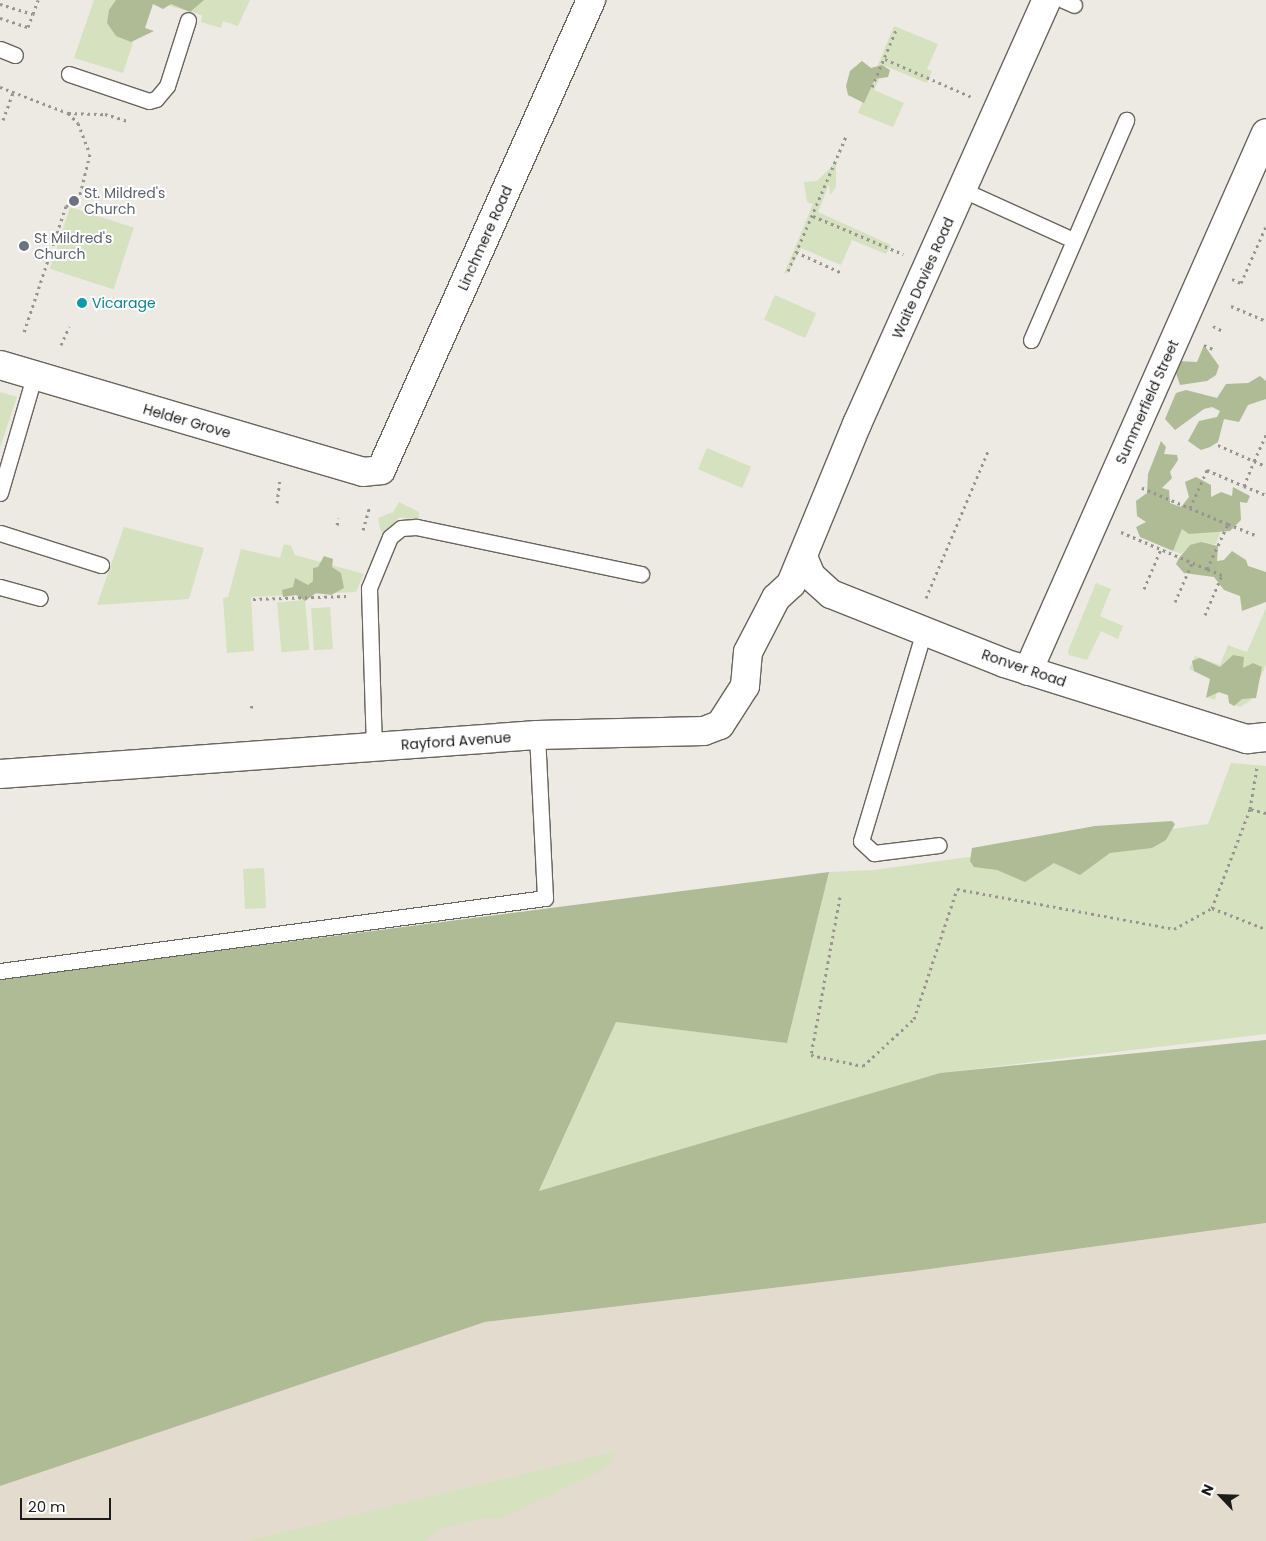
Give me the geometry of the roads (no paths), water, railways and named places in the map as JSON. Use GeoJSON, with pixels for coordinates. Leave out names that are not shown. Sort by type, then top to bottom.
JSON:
{"type":"FeatureCollection","features":[{"type":"Feature","properties":{"kind":"street","name":"Linchmere Road"},"geometry":{"type":"LineString","coordinates":[[376,473],[386,463],[592,0]]}},
{"type":"Feature","properties":{"kind":"street","name":"Waite Davies Road"},"geometry":{"type":"LineString","coordinates":[[803,557],[831,486],[1047,0]]}},
{"type":"Feature","properties":{"kind":"street","name":"Summerfield Street"},"geometry":{"type":"LineString","coordinates":[[1028,671],[1266,133]]}},
{"type":"Feature","properties":{"kind":"street","name":"Helder Grove"},"geometry":{"type":"LineString","coordinates":[[0,365],[34,378],[376,473]]}},
{"type":"Feature","properties":{"kind":"street","name":"Ronver Road"},"geometry":{"type":"LineString","coordinates":[[803,557],[811,576],[824,590],[924,631],[1028,671],[1247,739],[1264,738]]}},
{"type":"Feature","properties":{"kind":"street","name":"Rayford Avenue"},"geometry":{"type":"LineString","coordinates":[[0,774],[537,735],[704,731],[720,725],[745,686],[748,652],[776,598],[791,584],[803,557]]}},
{"type":"Feature","properties":{"kind":"lane"},"geometry":{"type":"LineString","coordinates":[[69,74],[149,101],[156,99],[167,86],[188,20]]}},
{"type":"Feature","properties":{"kind":"lane"},"geometry":{"type":"LineString","coordinates":[[0,49],[15,54]]}},
{"type":"Feature","properties":{"kind":"lane"},"geometry":{"type":"LineString","coordinates":[[1031,340],[1126,120]]}},
{"type":"Feature","properties":{"kind":"lane"},"geometry":{"type":"LineString","coordinates":[[963,190],[1073,240]]}},
{"type":"Feature","properties":{"kind":"lane"},"geometry":{"type":"LineString","coordinates":[[0,493],[34,378]]}},
{"type":"Feature","properties":{"kind":"lane"},"geometry":{"type":"LineString","coordinates":[[374,748],[368,595],[390,537],[401,528],[416,527],[640,574]]}},
{"type":"Feature","properties":{"kind":"lane"},"geometry":{"type":"LineString","coordinates":[[0,533],[101,565]]}},
{"type":"Feature","properties":{"kind":"lane"},"geometry":{"type":"LineString","coordinates":[[0,587],[40,598]]}},
{"type":"Feature","properties":{"kind":"lane"},"geometry":{"type":"LineString","coordinates":[[924,631],[861,841],[874,853],[939,845]]}},
{"type":"Feature","properties":{"kind":"lane"},"geometry":{"type":"LineString","coordinates":[[0,971],[545,898],[537,735]]}},
{"type":"Feature","properties":{"kind":"place","name":"St. Mildred's Church"},"geometry":{"type":"Point","coordinates":[74,201]}},
{"type":"Feature","properties":{"kind":"place","name":"St Mildred's Church"},"geometry":{"type":"Point","coordinates":[24,246]}},
{"type":"Feature","properties":{"kind":"place","name":"Vicarage"},"geometry":{"type":"Point","coordinates":[82,303]}}]}
